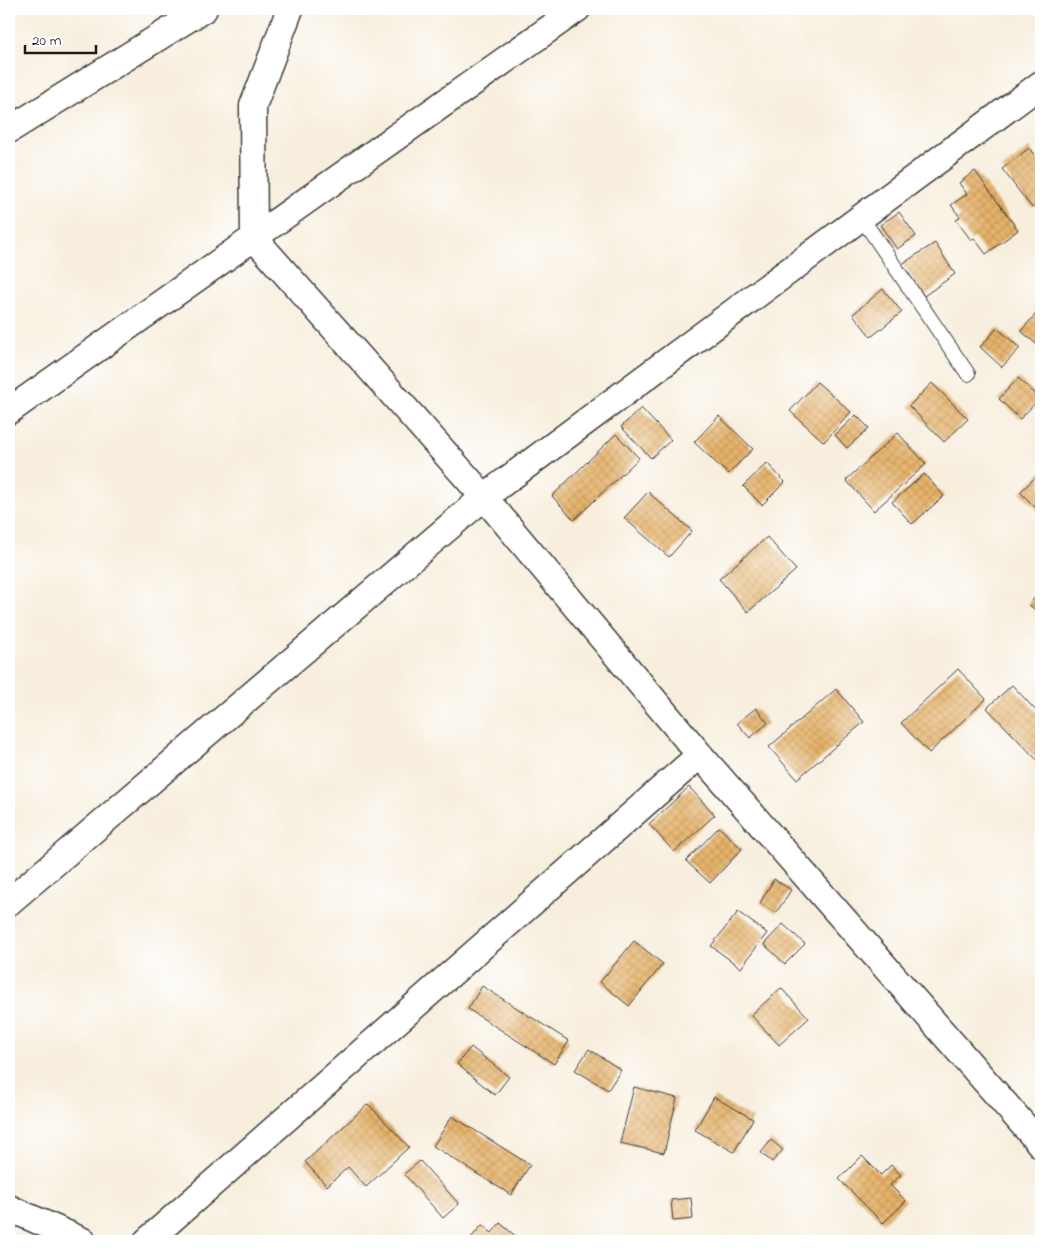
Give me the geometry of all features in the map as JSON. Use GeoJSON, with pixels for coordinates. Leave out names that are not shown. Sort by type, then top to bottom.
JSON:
{"type":"FeatureCollection","features":[{"type":"Feature","properties":{"kind":"street"},"geometry":{"type":"LineString","coordinates":[[9,130],[204,9]]}},
{"type":"Feature","properties":{"kind":"street"},"geometry":{"type":"LineString","coordinates":[[290,9],[253,106],[254,238],[484,497],[700,755],[1041,1145]]}},
{"type":"Feature","properties":{"kind":"street"},"geometry":{"type":"LineString","coordinates":[[9,411],[577,9]]}},
{"type":"Feature","properties":{"kind":"street"},"geometry":{"type":"LineString","coordinates":[[9,902],[484,497],[1041,84]]}},
{"type":"Feature","properties":{"kind":"street"},"geometry":{"type":"LineString","coordinates":[[147,1241],[700,755]]}},
{"type":"Feature","properties":{"kind":"street"},"geometry":{"type":"LineString","coordinates":[[9,1208],[83,1241]]}},
{"type":"Feature","properties":{"kind":"lane"},"geometry":{"type":"LineString","coordinates":[[861,217],[968,374]]}},
{"type":"Feature","properties":{"kind":"building"},"geometry":{"type":"Polygon","coordinates":[[[1029,148],[1041,164],[1041,200],[1032,208],[1002,169],[1029,148]]]}},
{"type":"Feature","properties":{"kind":"building"},"geometry":{"type":"Polygon","coordinates":[[[975,171],[1018,230],[986,254],[974,238],[971,240],[956,220],[960,217],[951,205],[967,194],[959,183],[975,171]]]}},
{"type":"Feature","properties":{"kind":"building"},"geometry":{"type":"Polygon","coordinates":[[[899,212],[916,236],[897,249],[880,225],[899,212]]]}},
{"type":"Feature","properties":{"kind":"building"},"geometry":{"type":"Polygon","coordinates":[[[935,243],[955,274],[924,296],[902,264],[935,243]]]}},
{"type":"Feature","properties":{"kind":"building"},"geometry":{"type":"Polygon","coordinates":[[[883,289],[902,312],[871,337],[853,314],[883,289]]]}},
{"type":"Feature","properties":{"kind":"building"},"geometry":{"type":"Polygon","coordinates":[[[1041,308],[1041,348],[1021,331],[1041,308]]]}},
{"type":"Feature","properties":{"kind":"building"},"geometry":{"type":"Polygon","coordinates":[[[997,328],[1020,348],[1002,367],[980,347],[997,328]]]}},
{"type":"Feature","properties":{"kind":"building"},"geometry":{"type":"Polygon","coordinates":[[[1018,378],[1040,398],[1020,419],[999,399],[1018,378]]]}},
{"type":"Feature","properties":{"kind":"building"},"geometry":{"type":"Polygon","coordinates":[[[817,382],[851,412],[824,442],[790,411],[817,382]]]}},
{"type":"Feature","properties":{"kind":"building"},"geometry":{"type":"Polygon","coordinates":[[[932,383],[968,419],[944,442],[909,406],[932,383]]]}},
{"type":"Feature","properties":{"kind":"building"},"geometry":{"type":"Polygon","coordinates":[[[641,408],[671,440],[651,458],[621,427],[641,408]]]}},
{"type":"Feature","properties":{"kind":"building"},"geometry":{"type":"Polygon","coordinates":[[[856,415],[869,428],[847,448],[835,435],[856,415]]]}},
{"type":"Feature","properties":{"kind":"building"},"geometry":{"type":"Polygon","coordinates":[[[719,416],[753,449],[728,474],[694,442],[719,416]]]}},
{"type":"Feature","properties":{"kind":"building"},"geometry":{"type":"Polygon","coordinates":[[[898,433],[926,464],[874,511],[846,480],[898,433]]]}},
{"type":"Feature","properties":{"kind":"building"},"geometry":{"type":"Polygon","coordinates":[[[616,434],[639,458],[574,520],[552,496],[616,434]]]}},
{"type":"Feature","properties":{"kind":"building"},"geometry":{"type":"Polygon","coordinates":[[[767,463],[785,482],[762,505],[743,486],[767,463]]]}},
{"type":"Feature","properties":{"kind":"building"},"geometry":{"type":"Polygon","coordinates":[[[1041,472],[1041,508],[1039,511],[1020,492],[1041,472]]]}},
{"type":"Feature","properties":{"kind":"building"},"geometry":{"type":"Polygon","coordinates":[[[924,474],[944,496],[912,524],[892,502],[924,474]]]}},
{"type":"Feature","properties":{"kind":"building"},"geometry":{"type":"Polygon","coordinates":[[[648,492],[692,531],[669,557],[624,518],[648,492]]]}},
{"type":"Feature","properties":{"kind":"building"},"geometry":{"type":"Polygon","coordinates":[[[767,537],[796,570],[748,612],[719,579],[767,537]]]}},
{"type":"Feature","properties":{"kind":"building"},"geometry":{"type":"Polygon","coordinates":[[[1039,592],[1041,593],[1041,614],[1029,605],[1039,592]]]}},
{"type":"Feature","properties":{"kind":"building"},"geometry":{"type":"Polygon","coordinates":[[[958,669],[986,699],[929,753],[901,723],[958,669]]]}},
{"type":"Feature","properties":{"kind":"building"},"geometry":{"type":"Polygon","coordinates":[[[1012,685],[1041,716],[1041,764],[987,708],[1012,685]]]}},
{"type":"Feature","properties":{"kind":"building"},"geometry":{"type":"Polygon","coordinates":[[[836,689],[864,722],[797,779],[769,747],[836,689]]]}},
{"type":"Feature","properties":{"kind":"building"},"geometry":{"type":"Polygon","coordinates":[[[756,708],[768,723],[750,738],[737,723],[756,708]]]}},
{"type":"Feature","properties":{"kind":"building"},"geometry":{"type":"Polygon","coordinates":[[[689,787],[715,815],[674,852],[649,824],[689,787]]]}},
{"type":"Feature","properties":{"kind":"building"},"geometry":{"type":"Polygon","coordinates":[[[719,827],[742,849],[710,883],[686,861],[719,827]]]}},
{"type":"Feature","properties":{"kind":"building"},"geometry":{"type":"Polygon","coordinates":[[[774,879],[791,890],[776,913],[760,903],[774,879]]]}},
{"type":"Feature","properties":{"kind":"building"},"geometry":{"type":"Polygon","coordinates":[[[738,912],[767,933],[741,968],[711,946],[738,912]]]}},
{"type":"Feature","properties":{"kind":"building"},"geometry":{"type":"Polygon","coordinates":[[[783,924],[805,944],[785,964],[764,944],[783,924]]]}},
{"type":"Feature","properties":{"kind":"building"},"geometry":{"type":"Polygon","coordinates":[[[634,941],[663,964],[629,1006],[600,982],[634,941]]]}},
{"type":"Feature","properties":{"kind":"building"},"geometry":{"type":"Polygon","coordinates":[[[482,986],[569,1041],[554,1064],[468,1009],[482,986]]]}},
{"type":"Feature","properties":{"kind":"building"},"geometry":{"type":"Polygon","coordinates":[[[781,988],[809,1018],[779,1045],[751,1015],[781,988]]]}},
{"type":"Feature","properties":{"kind":"building"},"geometry":{"type":"Polygon","coordinates":[[[471,1047],[509,1077],[495,1095],[457,1064],[471,1047]]]}},
{"type":"Feature","properties":{"kind":"building"},"geometry":{"type":"Polygon","coordinates":[[[589,1049],[621,1070],[608,1090],[575,1070],[589,1049]]]}},
{"type":"Feature","properties":{"kind":"building"},"geometry":{"type":"Polygon","coordinates":[[[634,1087],[677,1098],[664,1153],[620,1143],[634,1087]]]}},
{"type":"Feature","properties":{"kind":"building"},"geometry":{"type":"Polygon","coordinates":[[[714,1097],[753,1119],[734,1152],[695,1130],[714,1097]]]}},
{"type":"Feature","properties":{"kind":"building"},"geometry":{"type":"Polygon","coordinates":[[[368,1104],[409,1147],[366,1187],[348,1167],[327,1186],[305,1162],[368,1104]]]}},
{"type":"Feature","properties":{"kind":"building"},"geometry":{"type":"Polygon","coordinates":[[[452,1116],[530,1165],[511,1195],[433,1146],[452,1116]]]}},
{"type":"Feature","properties":{"kind":"building"},"geometry":{"type":"Polygon","coordinates":[[[771,1140],[783,1150],[772,1162],[761,1153],[771,1140]]]}},
{"type":"Feature","properties":{"kind":"building"},"geometry":{"type":"Polygon","coordinates":[[[862,1156],[881,1175],[891,1165],[901,1175],[890,1185],[906,1201],[883,1223],[839,1179],[862,1156]]]}},
{"type":"Feature","properties":{"kind":"building"},"geometry":{"type":"Polygon","coordinates":[[[420,1161],[459,1204],[443,1218],[404,1174],[420,1161]]]}},
{"type":"Feature","properties":{"kind":"building"},"geometry":{"type":"Polygon","coordinates":[[[691,1198],[693,1219],[673,1221],[671,1200],[691,1198]]]}},
{"type":"Feature","properties":{"kind":"building"},"geometry":{"type":"Polygon","coordinates":[[[500,1223],[519,1239],[518,1241],[468,1241],[482,1225],[492,1233],[500,1223]]]}}]}
